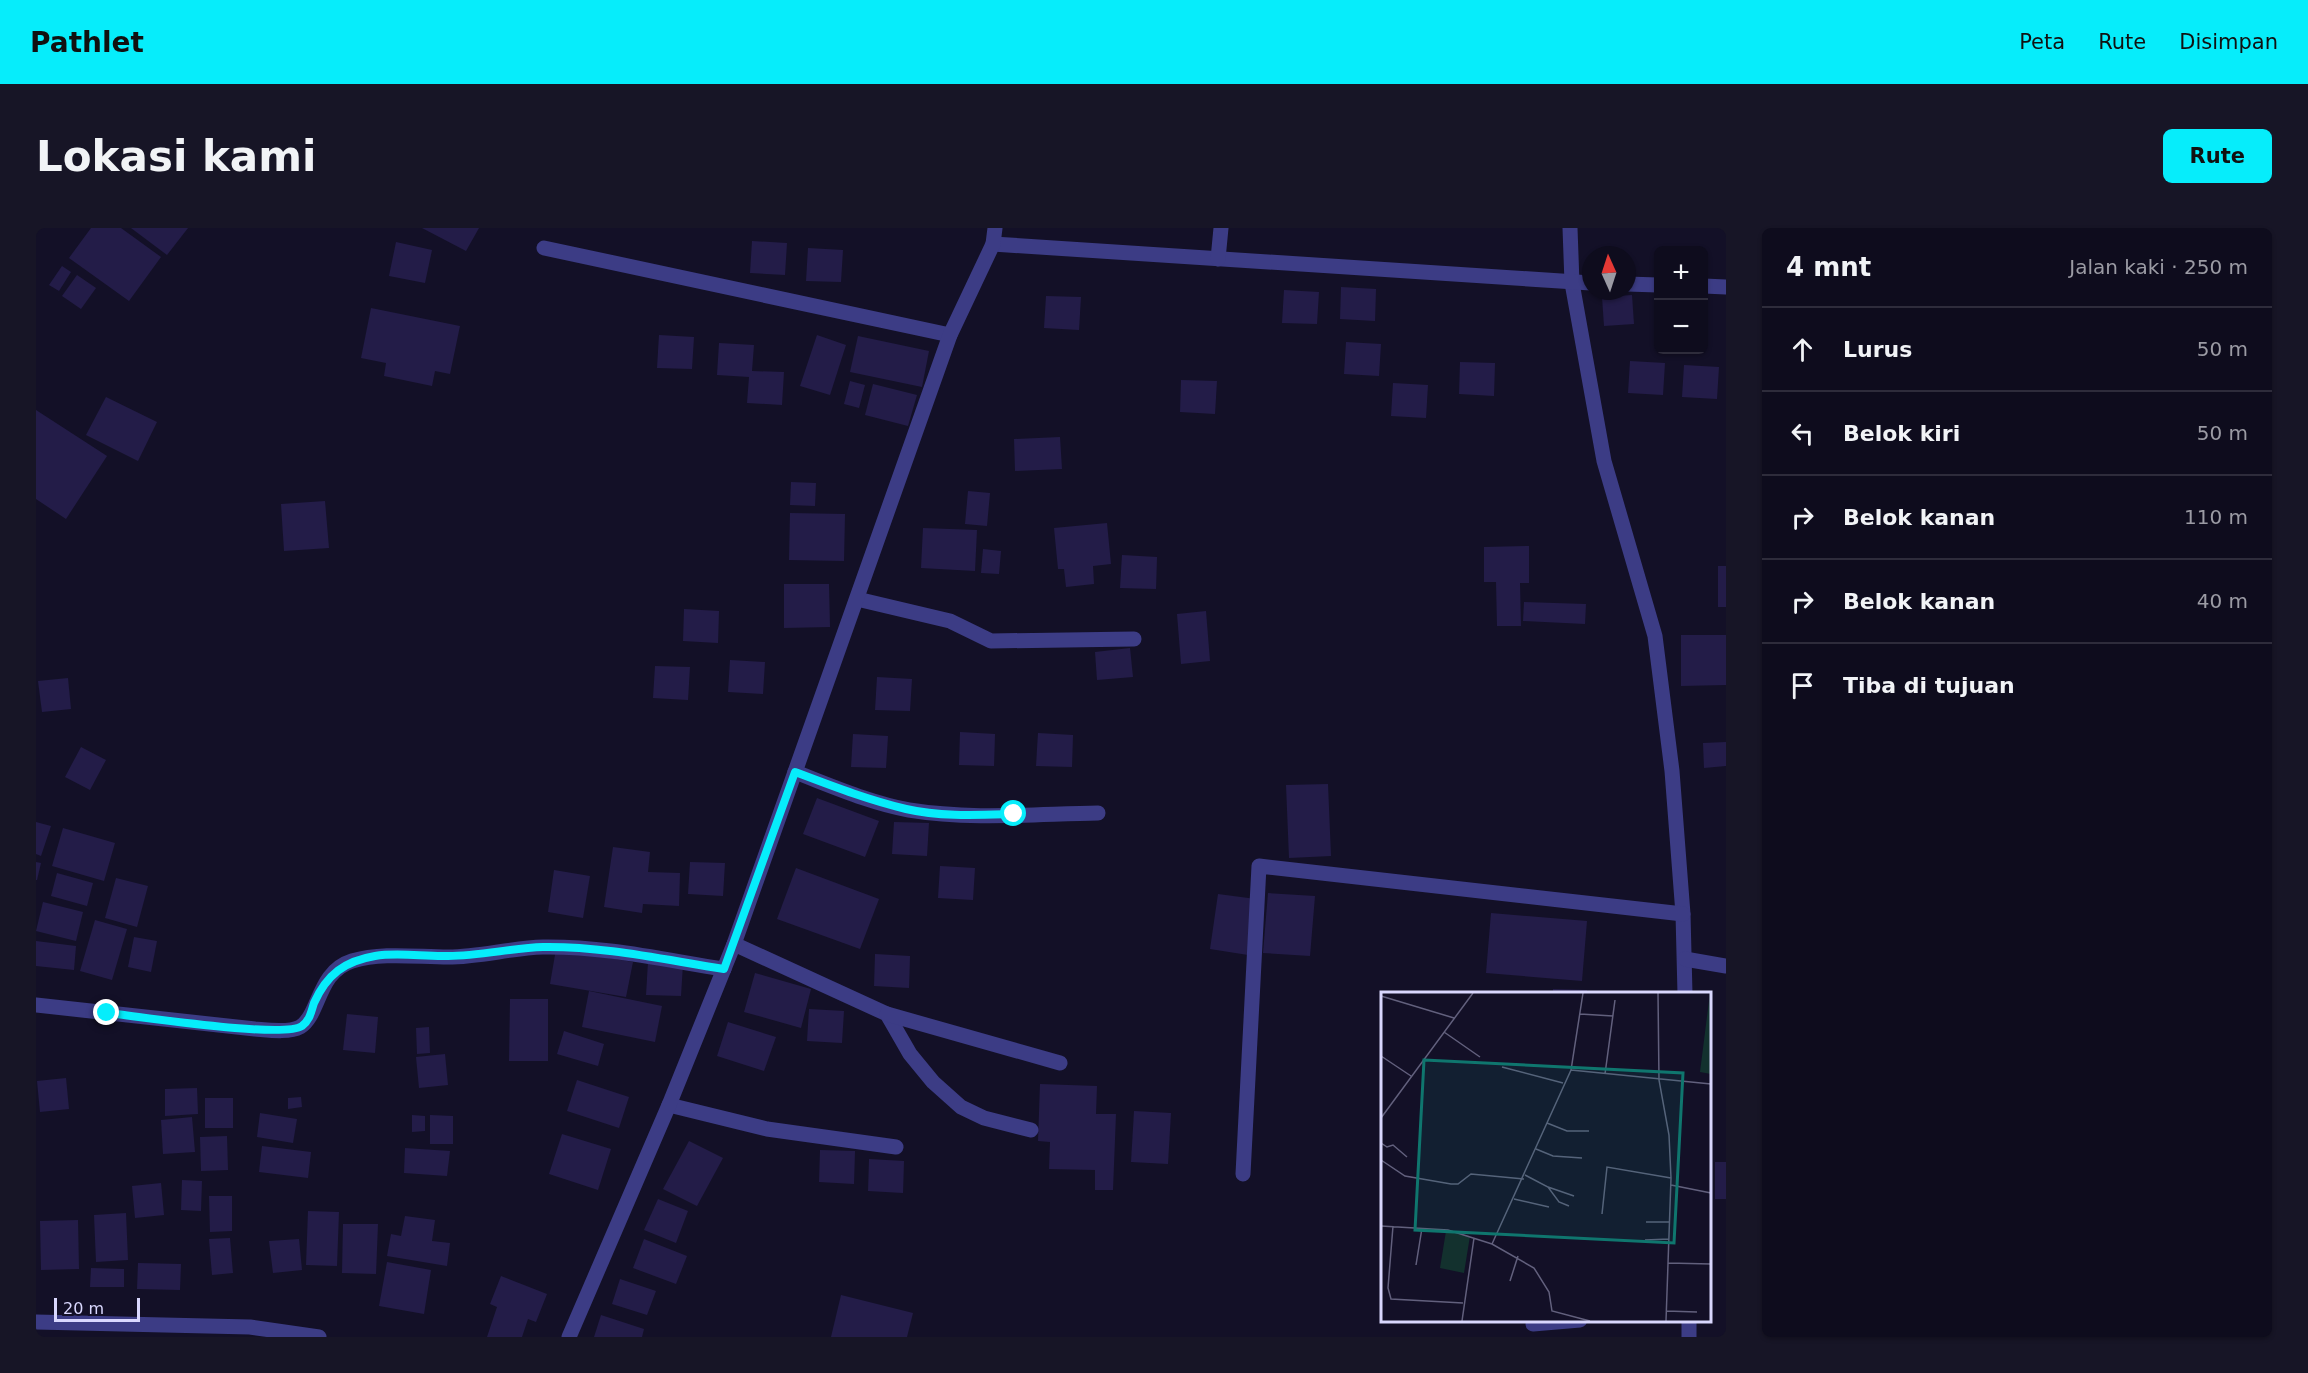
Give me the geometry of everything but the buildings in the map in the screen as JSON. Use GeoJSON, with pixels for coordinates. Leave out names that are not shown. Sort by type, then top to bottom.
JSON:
{"type":"FeatureCollection","features":[{"type":"Feature","properties":{"kind":"street"},"geometry":{"type":"LineString","coordinates":[[569,1337],[669,1105],[734,944],[950,335],[993,244],[995,228]]}},
{"type":"Feature","properties":{"kind":"street"},"geometry":{"type":"LineString","coordinates":[[1218,259],[1221,228]]}},
{"type":"Feature","properties":{"kind":"street"},"geometry":{"type":"LineString","coordinates":[[1570,228],[1572,283],[1604,461],[1655,636],[1672,771],[1683,914],[1685,992]]}},
{"type":"Feature","properties":{"kind":"street"},"geometry":{"type":"LineString","coordinates":[[993,244],[1582,284]]}},
{"type":"Feature","properties":{"kind":"street"},"geometry":{"type":"LineString","coordinates":[[544,248],[950,335]]}},
{"type":"Feature","properties":{"kind":"street"},"geometry":{"type":"LineString","coordinates":[[1636,284],[1654,285]]}},
{"type":"Feature","properties":{"kind":"street"},"geometry":{"type":"LineString","coordinates":[[1708,286],[1726,287]]}},
{"type":"Feature","properties":{"kind":"street"},"geometry":{"type":"LineString","coordinates":[[857,598],[950,621],[991,640],[1134,639]]}},
{"type":"Feature","properties":{"kind":"street"},"geometry":{"type":"LineString","coordinates":[[795,772],[848,792],[908,810],[956,815],[1098,813]]}},
{"type":"Feature","properties":{"kind":"street"},"geometry":{"type":"LineString","coordinates":[[1243,1174],[1259,866],[1683,914]]}},
{"type":"Feature","properties":{"kind":"street"},"geometry":{"type":"LineString","coordinates":[[734,944],[888,1014],[1060,1063]]}},
{"type":"Feature","properties":{"kind":"street"},"geometry":{"type":"LineString","coordinates":[[36,1005],[255,1029],[287,1030],[299,1028],[308,1021],[315,1001],[336,969],[351,962],[378,955],[447,957],[542,947],[571,948],[616,952],[724,969]]}},
{"type":"Feature","properties":{"kind":"street"},"geometry":{"type":"LineString","coordinates":[[1685,959],[1726,966]]}},
{"type":"Feature","properties":{"kind":"street"},"geometry":{"type":"LineString","coordinates":[[888,1014],[910,1054],[933,1082],[961,1107],[984,1118],[1031,1130]]}},
{"type":"Feature","properties":{"kind":"street"},"geometry":{"type":"LineString","coordinates":[[669,1105],[766,1129],[896,1147]]}},
{"type":"Feature","properties":{"kind":"street"},"geometry":{"type":"LineString","coordinates":[[36,1322],[81,1330],[250,1327],[319,1337]]}},
{"type":"Feature","properties":{"kind":"street"},"geometry":{"type":"LineString","coordinates":[[1533,1324],[1556,1322]]}},
{"type":"Feature","properties":{"kind":"route"},"geometry":{"type":"LineString","coordinates":[[107,1013],[255,1029],[299,1028],[308,1021],[315,1001],[336,969],[351,962],[378,955],[447,957],[542,947],[571,948],[616,952],[724,969],[795,772],[848,792],[908,810],[956,815],[1014,814]]}}]}
